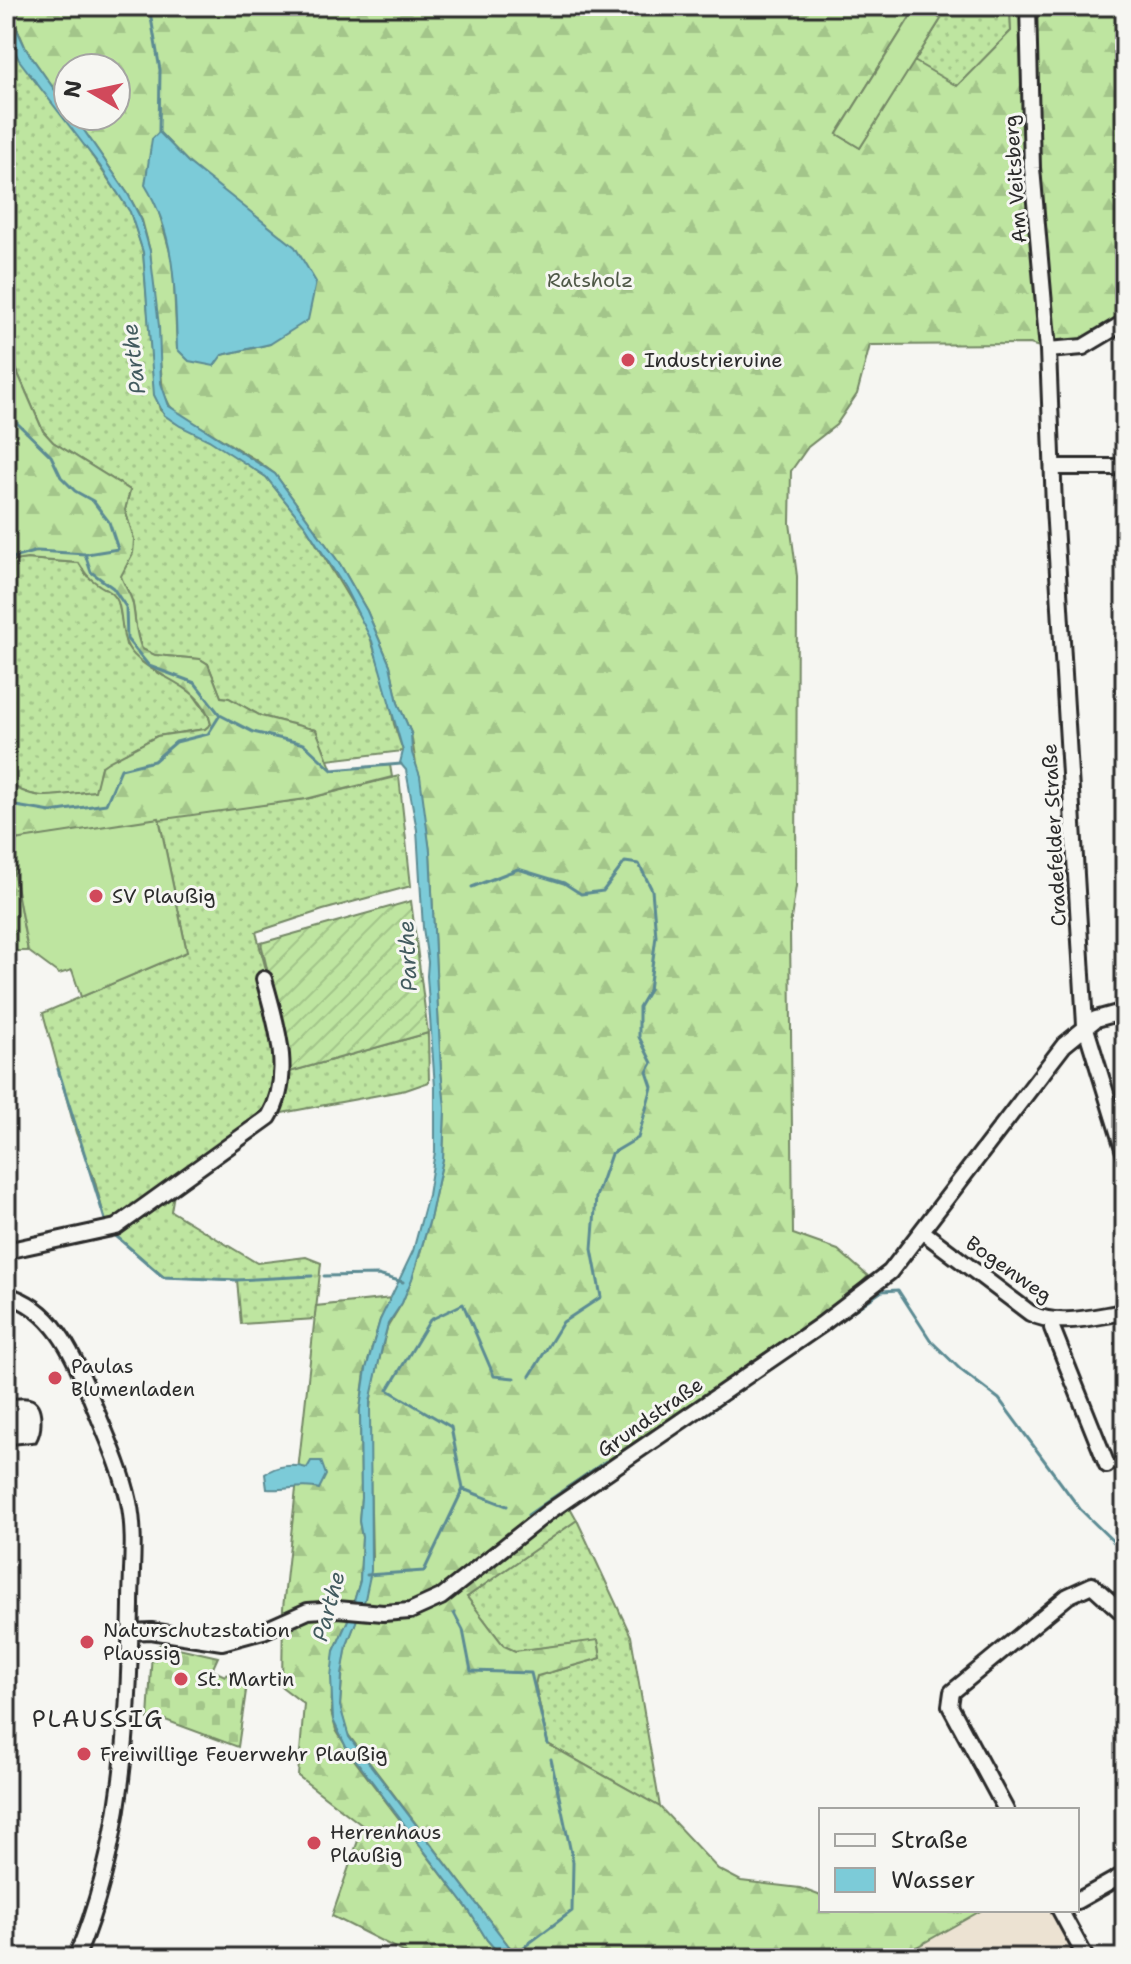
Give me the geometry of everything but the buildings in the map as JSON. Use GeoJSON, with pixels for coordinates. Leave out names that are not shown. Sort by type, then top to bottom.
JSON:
{"type":"FeatureCollection","features":[{"type":"Feature","properties":{"kind":"street","name":"Am Veitsberg"},"geometry":{"type":"LineString","coordinates":[[1028,6],[1032,168],[1048,350],[1054,507]]}},
{"type":"Feature","properties":{"kind":"street"},"geometry":{"type":"LineString","coordinates":[[1048,350],[1083,347],[1125,322]]}},
{"type":"Feature","properties":{"kind":"street"},"geometry":{"type":"LineString","coordinates":[[1053,467],[1125,467]]}},
{"type":"Feature","properties":{"kind":"street","name":"Cradefelder Straße"},"geometry":{"type":"LineString","coordinates":[[1054,507],[1085,1025],[1125,1155]]}},
{"type":"Feature","properties":{"kind":"street"},"geometry":{"type":"LineString","coordinates":[[6,1251],[116,1227],[269,1117],[278,1102],[282,1060],[264,979]]}},
{"type":"Feature","properties":{"kind":"street"},"geometry":{"type":"LineString","coordinates":[[1085,1025],[1108,1013],[1125,1011]]}},
{"type":"Feature","properties":{"kind":"street","name":"Grundstraße"},"geometry":{"type":"LineString","coordinates":[[131,1632],[151,1631],[222,1642],[263,1631],[308,1611],[410,1611],[441,1597],[547,1513],[821,1325],[890,1272],[1064,1045],[1085,1025]]}},
{"type":"Feature","properties":{"kind":"street","name":"Bogenweg"},"geometry":{"type":"LineString","coordinates":[[923,1232],[1030,1313],[1052,1320],[1125,1312]]}},
{"type":"Feature","properties":{"kind":"street"},"geometry":{"type":"LineString","coordinates":[[6,1295],[33,1308],[71,1349],[123,1477],[133,1525],[126,1756],[100,1893],[76,1958]]}},
{"type":"Feature","properties":{"kind":"street"},"geometry":{"type":"LineString","coordinates":[[1052,1320],[1052,1328],[1107,1465]]}},
{"type":"Feature","properties":{"kind":"street"},"geometry":{"type":"LineString","coordinates":[[1005,1808],[950,1706],[952,1692],[1068,1596],[1086,1586],[1092,1585],[1102,1592],[1125,1615]]}},
{"type":"Feature","properties":{"kind":"street"},"geometry":{"type":"LineString","coordinates":[[1079,1900],[1125,1874]]}},
{"type":"Feature","properties":{"kind":"street"},"geometry":{"type":"LineString","coordinates":[[1061,1912],[1086,1958]]}},
{"type":"Feature","properties":{"kind":"shaded area"},"geometry":{"type":"Polygon","coordinates":[[[978,1912],[1053,1912],[1078,1958],[897,1958],[978,1912]]]}},
{"type":"Feature","properties":{"kind":"green space","name":"Ratsholz"},"geometry":{"type":"Polygon","coordinates":[[[8,6],[917,6],[837,134],[860,148],[914,61],[957,86],[1011,31],[1010,6],[1125,6],[1125,322],[1091,341],[1057,349],[1030,344],[870,345],[857,394],[836,425],[808,447],[791,471],[790,523],[797,576],[796,886],[790,926],[793,1234],[838,1250],[868,1276],[854,1291],[561,1491],[577,1520],[467,1597],[504,1646],[515,1651],[598,1640],[601,1658],[537,1676],[535,1684],[548,1744],[660,1807],[718,1869],[741,1881],[800,1888],[819,1895],[819,1912],[978,1912],[897,1958],[518,1958],[347,1733],[340,1706],[343,1667],[347,1645],[365,1597],[372,1557],[369,1419],[372,1390],[387,1328],[402,1303],[415,1270],[443,1159],[445,1108],[430,851],[411,733],[398,703],[390,665],[367,611],[340,564],[275,474],[175,411],[163,392],[150,251],[142,220],[85,132],[132,132],[132,52],[52,52],[52,86],[26,49],[8,6]],[[159,132],[157,205],[173,263],[177,349],[222,355],[270,344],[227,195],[159,132]]]}},
{"type":"Feature","properties":{"kind":"green space"},"geometry":{"type":"Polygon","coordinates":[[[917,6],[939,6],[934,14],[941,19],[860,148],[837,134],[917,6]]]}},
{"type":"Feature","properties":{"kind":"green space"},"geometry":{"type":"Polygon","coordinates":[[[939,6],[1010,6],[1011,31],[957,87],[914,62],[941,19],[934,14],[939,6]]]}},
{"type":"Feature","properties":{"kind":"green space"},"geometry":{"type":"Polygon","coordinates":[[[6,33],[29,73],[52,102],[52,132],[75,132],[130,211],[143,252],[154,388],[160,410],[174,422],[212,441],[266,477],[306,527],[367,628],[403,751],[328,760],[316,730],[261,716],[229,698],[221,697],[208,664],[200,659],[154,655],[142,649],[132,602],[120,576],[133,553],[134,539],[125,510],[130,490],[53,442],[43,431],[6,346],[6,33]]]}},
{"type":"Feature","properties":{"kind":"green space"},"geometry":{"type":"Polygon","coordinates":[[[6,346],[43,431],[53,442],[130,490],[125,510],[134,539],[133,553],[121,576],[132,602],[142,649],[155,655],[200,659],[208,664],[221,697],[229,698],[261,716],[316,730],[332,770],[390,765],[392,777],[306,799],[8,841],[28,951],[6,951],[6,781],[38,796],[95,791],[101,767],[108,762],[157,736],[205,729],[211,724],[199,700],[144,664],[129,649],[116,598],[90,578],[79,563],[27,559],[6,562],[6,346]]]}},
{"type":"Feature","properties":{"kind":"green space"},"geometry":{"type":"Polygon","coordinates":[[[27,559],[79,563],[87,576],[111,591],[118,600],[126,645],[162,675],[178,681],[193,694],[211,724],[205,729],[157,736],[101,767],[96,791],[38,796],[6,781],[6,562],[27,559]]]}},
{"type":"Feature","properties":{"kind":"green space"},"geometry":{"type":"Polygon","coordinates":[[[399,776],[411,886],[256,932],[276,1007],[286,1073],[428,1033],[429,1082],[406,1090],[282,1113],[175,1188],[171,1211],[257,1263],[306,1257],[321,1263],[315,1319],[241,1324],[237,1280],[164,1277],[116,1236],[106,1223],[94,1178],[76,1133],[43,1013],[187,952],[159,818],[306,799],[399,776]]]}},
{"type":"Feature","properties":{"kind":"green space","name":"SV Plaußig"},"geometry":{"type":"Polygon","coordinates":[[[159,818],[187,952],[81,997],[72,970],[59,974],[28,951],[8,841],[159,818]]]}},
{"type":"Feature","properties":{"kind":"green space"},"geometry":{"type":"Polygon","coordinates":[[[411,901],[428,1033],[286,1073],[276,1007],[261,943],[411,901]]]}},
{"type":"Feature","properties":{"kind":"green space"},"geometry":{"type":"Polygon","coordinates":[[[392,1298],[380,1320],[365,1372],[360,1409],[360,1581],[349,1618],[334,1651],[331,1712],[336,1730],[355,1761],[503,1958],[415,1958],[332,1916],[363,1826],[298,1776],[304,1704],[282,1687],[283,1608],[316,1306],[392,1298]]]}},
{"type":"Feature","properties":{"kind":"green space"},"geometry":{"type":"Polygon","coordinates":[[[577,1520],[631,1636],[660,1807],[548,1744],[535,1684],[537,1676],[601,1658],[598,1641],[515,1651],[504,1646],[467,1597],[577,1520]]]}},
{"type":"Feature","properties":{"kind":"green space"},"geometry":{"type":"Polygon","coordinates":[[[161,1644],[218,1657],[212,1670],[247,1684],[238,1747],[160,1718],[148,1719],[152,1651],[161,1644]]]}},
{"type":"Feature","properties":{"kind":"water"},"geometry":{"type":"Polygon","coordinates":[[[6,6],[26,49],[52,86],[52,103],[19,60],[6,33],[6,6]]]}},
{"type":"Feature","properties":{"kind":"water"},"geometry":{"type":"Polygon","coordinates":[[[74,132],[85,132],[128,194],[141,219],[150,251],[159,326],[161,383],[169,406],[275,474],[340,564],[367,611],[390,665],[398,703],[411,733],[430,851],[445,1108],[443,1159],[430,1219],[412,1279],[402,1303],[388,1324],[370,1402],[371,1571],[365,1599],[347,1645],[340,1706],[349,1737],[518,1958],[503,1958],[487,1940],[468,1909],[346,1747],[333,1720],[331,1677],[334,1651],[349,1618],[360,1581],[360,1409],[366,1369],[380,1320],[413,1251],[428,1195],[435,1152],[428,962],[417,830],[406,770],[400,763],[403,751],[372,641],[345,588],[306,527],[266,477],[164,415],[154,395],[143,252],[130,212],[74,132]]]}},
{"type":"Feature","properties":{"kind":"water"},"geometry":{"type":"Polygon","coordinates":[[[159,132],[189,163],[295,247],[316,282],[308,320],[270,344],[222,355],[214,366],[189,361],[177,349],[172,264],[163,224],[145,185],[152,139],[159,132]]]}},
{"type":"Feature","properties":{"kind":"water"},"geometry":{"type":"Polygon","coordinates":[[[311,1461],[321,1461],[326,1475],[319,1489],[267,1489],[265,1474],[285,1466],[307,1468],[311,1461]]]}},
{"type":"Feature","properties":{"kind":"waterway"},"geometry":{"type":"LineString","coordinates":[[149,6],[160,70],[159,132]]}},
{"type":"Feature","properties":{"kind":"waterway"},"geometry":{"type":"LineString","coordinates":[[17,423],[51,456],[61,477],[75,491],[93,501],[109,522],[118,549],[87,554]]}},
{"type":"Feature","properties":{"kind":"waterway"},"geometry":{"type":"LineString","coordinates":[[6,560],[37,551],[85,554],[91,572],[113,588],[126,607],[127,639],[149,666],[195,683],[220,715]]}},
{"type":"Feature","properties":{"kind":"waterway"},"geometry":{"type":"LineString","coordinates":[[6,794],[16,806],[51,812],[106,804],[121,769],[154,761],[176,742],[208,734],[220,715],[253,732],[304,744],[332,770],[401,764]]}},
{"type":"Feature","properties":{"kind":"waterway"},"geometry":{"type":"LineString","coordinates":[[472,887],[518,869],[564,883],[581,894],[603,891],[625,862],[639,864],[652,890],[656,936],[649,990],[639,1007],[639,1037],[652,1063],[647,1072],[652,1087],[638,1138],[611,1154],[596,1197],[592,1249],[601,1297],[563,1322],[530,1376]]}},
{"type":"Feature","properties":{"kind":"waterway"},"geometry":{"type":"LineString","coordinates":[[58,1069],[106,1223]]}},
{"type":"Feature","properties":{"kind":"waterway"},"geometry":{"type":"LineString","coordinates":[[116,1236],[163,1277],[237,1280],[312,1276]]}},
{"type":"Feature","properties":{"kind":"waterway"},"geometry":{"type":"LineString","coordinates":[[324,1276],[378,1275],[403,1282]]}},
{"type":"Feature","properties":{"kind":"waterway"},"geometry":{"type":"LineString","coordinates":[[824,1331],[882,1291],[898,1290],[931,1341],[961,1370],[999,1399],[1080,1509],[1125,1553]]}},
{"type":"Feature","properties":{"kind":"waterway"},"geometry":{"type":"LineString","coordinates":[[367,1575],[424,1571],[463,1489],[451,1427],[388,1390],[430,1320],[463,1304],[494,1376],[514,1378]]}},
{"type":"Feature","properties":{"kind":"waterway"},"geometry":{"type":"LineString","coordinates":[[705,1415],[814,1338]]}},
{"type":"Feature","properties":{"kind":"waterway"},"geometry":{"type":"LineString","coordinates":[[637,1461],[695,1420]]}},
{"type":"Feature","properties":{"kind":"waterway"},"geometry":{"type":"LineString","coordinates":[[528,1515],[606,1461]]}},
{"type":"Feature","properties":{"kind":"waterway"},"geometry":{"type":"LineString","coordinates":[[463,1489],[507,1506]]}},
{"type":"Feature","properties":{"kind":"waterway"},"geometry":{"type":"LineString","coordinates":[[454,1613],[463,1630],[471,1671],[531,1673],[548,1744]]}},
{"type":"Feature","properties":{"kind":"waterway"},"geometry":{"type":"LineString","coordinates":[[524,1947],[572,1911],[573,1862],[551,1759]]}},
{"type":"Feature","properties":{"kind":"railway"},"geometry":{"type":"LineString","coordinates":[[6,1324],[8,1384]]}},
{"type":"Feature","properties":{"kind":"railway"},"geometry":{"type":"LineString","coordinates":[[6,1400],[27,1398],[36,1403],[41,1414],[36,1442],[6,1445]]}},
{"type":"Feature","properties":{"kind":"place","name":"Industrieruine"},"geometry":{"type":"Point","coordinates":[628,360]}},
{"type":"Feature","properties":{"kind":"place","name":"SV Plaußig"},"geometry":{"type":"Point","coordinates":[96,896]}},
{"type":"Feature","properties":{"kind":"place","name":"Paulas Blumenladen"},"geometry":{"type":"Point","coordinates":[55,1378]}},
{"type":"Feature","properties":{"kind":"place","name":"Naturschutzstation Plaussig"},"geometry":{"type":"Point","coordinates":[87,1642]}},
{"type":"Feature","properties":{"kind":"place","name":"St. Martin"},"geometry":{"type":"Point","coordinates":[181,1679]}},
{"type":"Feature","properties":{"kind":"place","name":"Freiwillige Feuerwehr Plaußig"},"geometry":{"type":"Point","coordinates":[84,1754]}},
{"type":"Feature","properties":{"kind":"place","name":"Herrenhaus Plaußig"},"geometry":{"type":"Point","coordinates":[314,1843]}},
{"type":"Feature","properties":{"kind":"district","name":"PLAUSSIG"},"geometry":{"type":"Point","coordinates":[98,1719]}},
{"type":"Feature","properties":{"kind":"water label","name":"Parthe"},"geometry":{"type":"Point","coordinates":[133,359]}},
{"type":"Feature","properties":{"kind":"water label","name":"Parthe"},"geometry":{"type":"Point","coordinates":[407,956]}},
{"type":"Feature","properties":{"kind":"water label","name":"Parthe"},"geometry":{"type":"Point","coordinates":[328,1606]}}]}
